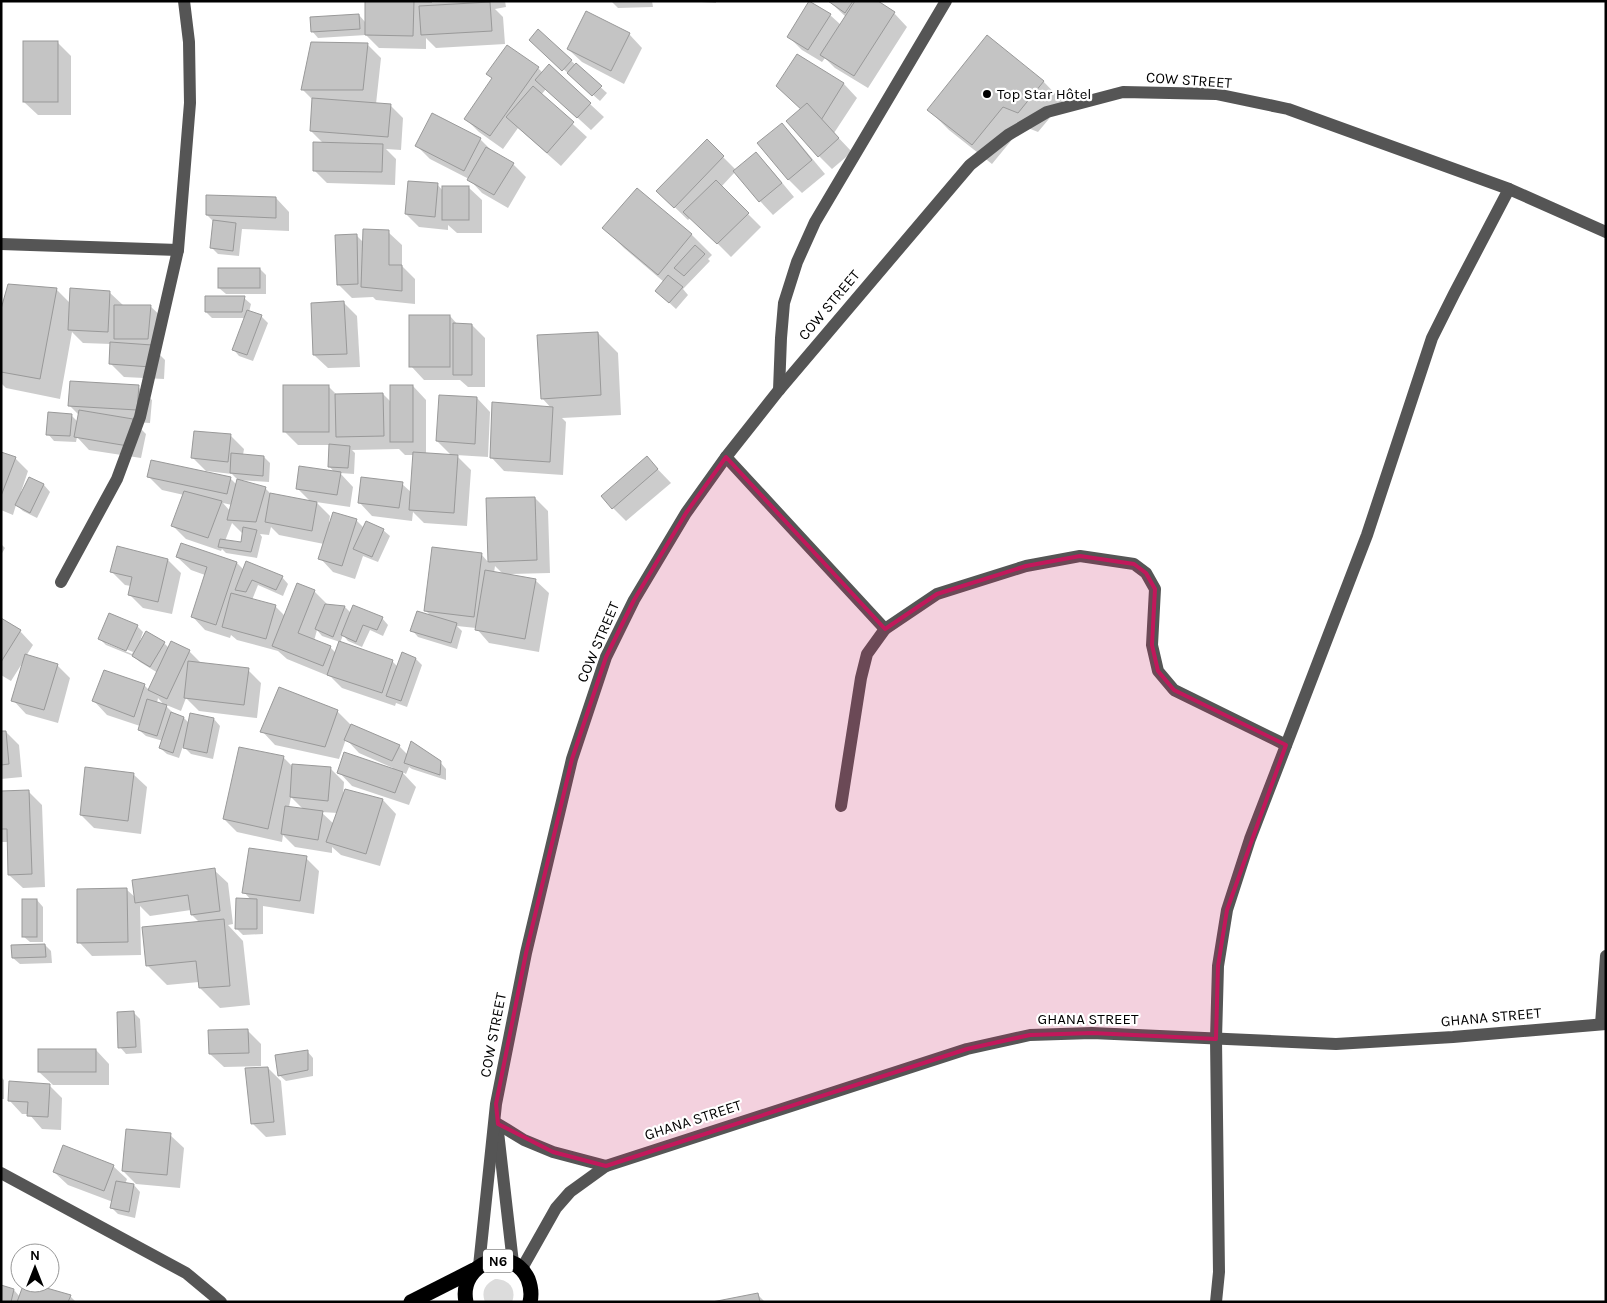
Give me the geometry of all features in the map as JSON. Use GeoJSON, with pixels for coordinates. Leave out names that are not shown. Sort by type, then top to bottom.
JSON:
{"type":"FeatureCollection","features":[{"type":"Feature","properties":{"kind":"highway","name":"N6"},"geometry":{"type":"LineString","coordinates":[[412,1302],[487,1262],[496,1261],[504,1261],[520,1269],[542,1302]]}},
{"type":"Feature","properties":{"kind":"highway","name":"N6"},"geometry":{"type":"LineString","coordinates":[[466,1302],[466,1289],[469,1278],[477,1268]]}},
{"type":"Feature","properties":{"kind":"highway","name":"N6"},"geometry":{"type":"LineString","coordinates":[[520,1269],[531,1286],[530,1302]]}},
{"type":"Feature","properties":{"kind":"street"},"geometry":{"type":"LineString","coordinates":[[61,582],[116,479],[140,417],[178,250],[190,103],[189,42],[184,1]]}},
{"type":"Feature","properties":{"kind":"street"},"geometry":{"type":"LineString","coordinates":[[779,390],[784,303],[797,262],[815,222],[946,1]]}},
{"type":"Feature","properties":{"kind":"street","name":"COW STREET"},"geometry":{"type":"LineString","coordinates":[[477,1268],[496,1104],[526,952],[572,759],[606,657],[634,600],[686,514],[726,457],[779,390],[970,165],[1008,135],[1047,112],[1123,92],[1216,94],[1288,109],[1509,189],[1606,232]]}},
{"type":"Feature","properties":{"kind":"street"},"geometry":{"type":"LineString","coordinates":[[1216,1302],[1219,1272],[1216,1039],[1218,966],[1227,910],[1250,839],[1367,535],[1432,338],[1509,189]]}},
{"type":"Feature","properties":{"kind":"street"},"geometry":{"type":"LineString","coordinates":[[1,244],[178,250]]}},
{"type":"Feature","properties":{"kind":"street"},"geometry":{"type":"LineString","coordinates":[[726,457],[885,629]]}},
{"type":"Feature","properties":{"kind":"street"},"geometry":{"type":"LineString","coordinates":[[841,806],[861,678],[867,654],[885,629],[937,594],[1026,566],[1080,556],[1134,564],[1146,573],[1155,589],[1152,645],[1158,671],[1174,690],[1286,745]]}},
{"type":"Feature","properties":{"kind":"street"},"geometry":{"type":"LineString","coordinates":[[1603,1024],[1606,956]]}},
{"type":"Feature","properties":{"kind":"street","name":"GHANA STREET"},"geometry":{"type":"LineString","coordinates":[[520,1269],[556,1208],[570,1192],[606,1166],[967,1049],[1030,1036],[1092,1033],[1336,1044],[1453,1037],[1603,1024]]}},
{"type":"Feature","properties":{"kind":"street","name":"COW STREET"},"geometry":{"type":"LineString","coordinates":[[496,1104],[520,1269]]}},
{"type":"Feature","properties":{"kind":"street"},"geometry":{"type":"LineString","coordinates":[[498,1124],[524,1140],[545,1149],[606,1166]]}},
{"type":"Feature","properties":{"kind":"street"},"geometry":{"type":"LineString","coordinates":[[1,1172],[186,1273],[221,1302]]}},
{"type":"Feature","properties":{"kind":"highlighted area"},"geometry":{"type":"Polygon","coordinates":[[[726,457],[885,629],[937,594],[1026,566],[1080,556],[1134,564],[1146,573],[1155,589],[1152,645],[1158,671],[1174,690],[1286,745],[1227,910],[1218,966],[1216,1039],[1092,1033],[1030,1035],[967,1049],[606,1166],[553,1152],[498,1124],[496,1104],[526,953],[572,759],[606,657],[634,600],[686,513],[726,457]]]}},
{"type":"Feature","properties":{"kind":"shaded area"},"geometry":{"type":"Polygon","coordinates":[[[495,1279],[500,1279],[511,1286],[513,1289],[512,1302],[485,1302],[483,1294],[485,1288],[495,1279]]]}},
{"type":"Feature","properties":{"kind":"building"},"geometry":{"type":"Polygon","coordinates":[[[365,1],[414,1],[413,36],[365,35],[365,1]]]}},
{"type":"Feature","properties":{"kind":"building"},"geometry":{"type":"Polygon","coordinates":[[[809,1],[831,14],[808,50],[787,37],[809,1]]]}},
{"type":"Feature","properties":{"kind":"building"},"geometry":{"type":"Polygon","coordinates":[[[828,1],[853,1],[845,13],[828,1]]]}},
{"type":"Feature","properties":{"kind":"building"},"geometry":{"type":"Polygon","coordinates":[[[855,1],[878,1],[895,12],[854,76],[820,55],[855,1]]]}},
{"type":"Feature","properties":{"kind":"building"},"geometry":{"type":"Polygon","coordinates":[[[490,2],[492,31],[421,35],[419,6],[490,2]]]}},
{"type":"Feature","properties":{"kind":"building"},"geometry":{"type":"Polygon","coordinates":[[[586,11],[630,33],[611,71],[567,49],[586,11]]]}},
{"type":"Feature","properties":{"kind":"building"},"geometry":{"type":"Polygon","coordinates":[[[359,14],[360,29],[311,32],[310,17],[359,14]]]}},
{"type":"Feature","properties":{"kind":"building"},"geometry":{"type":"Polygon","coordinates":[[[538,29],[572,60],[562,71],[529,40],[538,29]]]}},
{"type":"Feature","properties":{"kind":"building","name":"Top Star Hôtel"},"geometry":{"type":"Polygon","coordinates":[[[987,35],[1044,81],[1018,113],[1003,107],[972,145],[927,110],[987,35]]]}},
{"type":"Feature","properties":{"kind":"building"},"geometry":{"type":"Polygon","coordinates":[[[23,41],[58,41],[58,102],[23,102],[23,41]]]}},
{"type":"Feature","properties":{"kind":"building"},"geometry":{"type":"Polygon","coordinates":[[[311,42],[368,43],[363,90],[301,90],[311,42]]]}},
{"type":"Feature","properties":{"kind":"building"},"geometry":{"type":"Polygon","coordinates":[[[507,45],[539,67],[490,136],[464,119],[492,78],[486,74],[507,45]]]}},
{"type":"Feature","properties":{"kind":"building"},"geometry":{"type":"Polygon","coordinates":[[[797,54],[844,83],[818,125],[776,86],[797,54]]]}},
{"type":"Feature","properties":{"kind":"building"},"geometry":{"type":"Polygon","coordinates":[[[576,63],[602,86],[592,96],[567,73],[576,63]]]}},
{"type":"Feature","properties":{"kind":"building"},"geometry":{"type":"Polygon","coordinates":[[[549,64],[591,103],[577,118],[535,80],[549,64]]]}},
{"type":"Feature","properties":{"kind":"building"},"geometry":{"type":"Polygon","coordinates":[[[533,86],[574,122],[547,153],[506,117],[533,86]]]}},
{"type":"Feature","properties":{"kind":"building"},"geometry":{"type":"Polygon","coordinates":[[[312,98],[391,104],[388,137],[310,131],[312,98]]]}},
{"type":"Feature","properties":{"kind":"building"},"geometry":{"type":"Polygon","coordinates":[[[807,103],[839,138],[818,157],[786,121],[807,103]]]}},
{"type":"Feature","properties":{"kind":"building"},"geometry":{"type":"Polygon","coordinates":[[[432,113],[481,138],[464,171],[415,146],[432,113]]]}},
{"type":"Feature","properties":{"kind":"building"},"geometry":{"type":"Polygon","coordinates":[[[782,123],[812,160],[788,180],[757,143],[782,123]]]}},
{"type":"Feature","properties":{"kind":"building"},"geometry":{"type":"Polygon","coordinates":[[[707,139],[724,156],[674,208],[656,191],[707,139]]]}},
{"type":"Feature","properties":{"kind":"building"},"geometry":{"type":"Polygon","coordinates":[[[313,142],[383,144],[382,172],[313,171],[313,142]]]}},
{"type":"Feature","properties":{"kind":"building"},"geometry":{"type":"Polygon","coordinates":[[[486,147],[514,163],[494,195],[467,180],[486,147]]]}},
{"type":"Feature","properties":{"kind":"building"},"geometry":{"type":"Polygon","coordinates":[[[756,152],[782,183],[759,202],[733,171],[756,152]]]}},
{"type":"Feature","properties":{"kind":"building"},"geometry":{"type":"Polygon","coordinates":[[[716,180],[749,213],[717,244],[683,212],[716,180]]]}},
{"type":"Feature","properties":{"kind":"building"},"geometry":{"type":"Polygon","coordinates":[[[408,181],[438,183],[435,217],[405,214],[408,181]]]}},
{"type":"Feature","properties":{"kind":"building"},"geometry":{"type":"Polygon","coordinates":[[[442,186],[469,186],[469,220],[442,220],[442,186]]]}},
{"type":"Feature","properties":{"kind":"building"},"geometry":{"type":"Polygon","coordinates":[[[637,188],[692,234],[658,275],[602,228],[637,188]]]}},
{"type":"Feature","properties":{"kind":"building"},"geometry":{"type":"Polygon","coordinates":[[[206,195],[276,197],[276,218],[206,215],[206,195]]]}},
{"type":"Feature","properties":{"kind":"building"},"geometry":{"type":"Polygon","coordinates":[[[213,220],[236,223],[233,251],[210,248],[213,220]]]}},
{"type":"Feature","properties":{"kind":"building"},"geometry":{"type":"Polygon","coordinates":[[[363,229],[389,230],[389,265],[402,265],[402,291],[361,287],[363,229]]]}},
{"type":"Feature","properties":{"kind":"building"},"geometry":{"type":"Polygon","coordinates":[[[357,234],[358,284],[337,285],[335,235],[357,234]]]}},
{"type":"Feature","properties":{"kind":"building"},"geometry":{"type":"Polygon","coordinates":[[[695,245],[705,254],[684,276],[674,268],[695,245]]]}},
{"type":"Feature","properties":{"kind":"building"},"geometry":{"type":"Polygon","coordinates":[[[218,268],[260,268],[260,288],[218,288],[218,268]]]}},
{"type":"Feature","properties":{"kind":"building"},"geometry":{"type":"Polygon","coordinates":[[[668,275],[683,287],[669,303],[655,291],[668,275]]]}},
{"type":"Feature","properties":{"kind":"building"},"geometry":{"type":"Polygon","coordinates":[[[8,284],[57,288],[40,379],[1,372],[1,309],[8,284]]]}},
{"type":"Feature","properties":{"kind":"building"},"geometry":{"type":"Polygon","coordinates":[[[70,288],[110,291],[108,332],[68,330],[70,288]]]}},
{"type":"Feature","properties":{"kind":"building"},"geometry":{"type":"Polygon","coordinates":[[[205,296],[245,296],[242,312],[205,312],[205,296]]]}},
{"type":"Feature","properties":{"kind":"building"},"geometry":{"type":"Polygon","coordinates":[[[344,301],[347,354],[313,355],[311,303],[344,301]]]}},
{"type":"Feature","properties":{"kind":"building"},"geometry":{"type":"Polygon","coordinates":[[[114,305],[151,305],[148,339],[114,339],[114,305]]]}},
{"type":"Feature","properties":{"kind":"building"},"geometry":{"type":"Polygon","coordinates":[[[247,310],[262,315],[247,355],[232,350],[247,310]]]}},
{"type":"Feature","properties":{"kind":"building"},"geometry":{"type":"Polygon","coordinates":[[[409,315],[450,315],[450,367],[409,367],[409,315]]]}},
{"type":"Feature","properties":{"kind":"building"},"geometry":{"type":"Polygon","coordinates":[[[453,323],[472,324],[472,375],[453,375],[453,323]]]}},
{"type":"Feature","properties":{"kind":"building"},"geometry":{"type":"Polygon","coordinates":[[[598,332],[601,395],[541,399],[537,335],[598,332]]]}},
{"type":"Feature","properties":{"kind":"building"},"geometry":{"type":"Polygon","coordinates":[[[110,342],[152,345],[151,367],[109,364],[110,342]]]}},
{"type":"Feature","properties":{"kind":"building"},"geometry":{"type":"Polygon","coordinates":[[[70,381],[139,385],[137,410],[68,406],[70,381]]]}},
{"type":"Feature","properties":{"kind":"building"},"geometry":{"type":"Polygon","coordinates":[[[283,385],[329,385],[329,432],[283,432],[283,385]]]}},
{"type":"Feature","properties":{"kind":"building"},"geometry":{"type":"Polygon","coordinates":[[[390,385],[413,385],[413,442],[390,442],[390,385]]]}},
{"type":"Feature","properties":{"kind":"building"},"geometry":{"type":"Polygon","coordinates":[[[383,393],[384,436],[336,437],[335,394],[383,393]]]}},
{"type":"Feature","properties":{"kind":"building"},"geometry":{"type":"Polygon","coordinates":[[[439,395],[477,397],[475,444],[436,441],[439,395]]]}},
{"type":"Feature","properties":{"kind":"building"},"geometry":{"type":"Polygon","coordinates":[[[492,402],[553,407],[550,462],[490,458],[492,402]]]}},
{"type":"Feature","properties":{"kind":"building"},"geometry":{"type":"Polygon","coordinates":[[[79,410],[133,419],[128,446],[74,437],[79,410]]]}},
{"type":"Feature","properties":{"kind":"building"},"geometry":{"type":"Polygon","coordinates":[[[48,412],[72,414],[70,436],[46,435],[48,412]]]}},
{"type":"Feature","properties":{"kind":"building"},"geometry":{"type":"Polygon","coordinates":[[[194,431],[231,434],[228,462],[191,458],[194,431]]]}},
{"type":"Feature","properties":{"kind":"building"},"geometry":{"type":"Polygon","coordinates":[[[329,444],[350,446],[348,468],[328,467],[329,444]]]}},
{"type":"Feature","properties":{"kind":"building"},"geometry":{"type":"Polygon","coordinates":[[[1,452],[16,457],[1,496],[1,452]]]}},
{"type":"Feature","properties":{"kind":"building"},"geometry":{"type":"Polygon","coordinates":[[[413,452],[458,455],[454,513],[409,510],[413,452]]]}},
{"type":"Feature","properties":{"kind":"building"},"geometry":{"type":"Polygon","coordinates":[[[231,453],[264,456],[263,476],[230,473],[231,453]]]}},
{"type":"Feature","properties":{"kind":"building"},"geometry":{"type":"Polygon","coordinates":[[[647,456],[658,469],[612,509],[601,496],[647,456]]]}},
{"type":"Feature","properties":{"kind":"building"},"geometry":{"type":"Polygon","coordinates":[[[151,460],[231,477],[227,494],[147,477],[151,460]]]}},
{"type":"Feature","properties":{"kind":"building"},"geometry":{"type":"Polygon","coordinates":[[[299,466],[341,472],[337,495],[296,489],[299,466]]]}},
{"type":"Feature","properties":{"kind":"building"},"geometry":{"type":"Polygon","coordinates":[[[29,477],[44,484],[30,513],[15,505],[29,477]]]}},
{"type":"Feature","properties":{"kind":"building"},"geometry":{"type":"Polygon","coordinates":[[[361,477],[403,482],[399,508],[358,503],[361,477]]]}},
{"type":"Feature","properties":{"kind":"building"},"geometry":{"type":"Polygon","coordinates":[[[237,479],[266,487],[256,522],[227,520],[237,479]]]}},
{"type":"Feature","properties":{"kind":"building"},"geometry":{"type":"Polygon","coordinates":[[[184,491],[222,501],[208,538],[171,526],[184,491]]]}},
{"type":"Feature","properties":{"kind":"building"},"geometry":{"type":"Polygon","coordinates":[[[270,493],[317,502],[312,531],[265,522],[270,493]]]}},
{"type":"Feature","properties":{"kind":"building"},"geometry":{"type":"Polygon","coordinates":[[[535,497],[537,560],[488,562],[486,498],[535,497]]]}},
{"type":"Feature","properties":{"kind":"building"},"geometry":{"type":"Polygon","coordinates":[[[333,512],[357,519],[342,566],[318,559],[333,512]]]}},
{"type":"Feature","properties":{"kind":"building"},"geometry":{"type":"Polygon","coordinates":[[[366,521],[384,529],[372,557],[353,549],[366,521]]]}},
{"type":"Feature","properties":{"kind":"building"},"geometry":{"type":"Polygon","coordinates":[[[243,527],[257,530],[251,552],[218,547],[220,539],[241,542],[243,527]]]}},
{"type":"Feature","properties":{"kind":"building"},"geometry":{"type":"Polygon","coordinates":[[[181,543],[237,562],[216,625],[191,617],[207,567],[176,557],[181,543]]]}},
{"type":"Feature","properties":{"kind":"building"},"geometry":{"type":"Polygon","coordinates":[[[117,546],[168,559],[158,602],[128,595],[132,577],[110,572],[117,546]]]}},
{"type":"Feature","properties":{"kind":"building"},"geometry":{"type":"Polygon","coordinates":[[[432,547],[482,553],[474,617],[424,611],[432,547]]]}},
{"type":"Feature","properties":{"kind":"building"},"geometry":{"type":"Polygon","coordinates":[[[246,561],[283,576],[276,590],[252,580],[246,592],[235,590],[246,561]]]}},
{"type":"Feature","properties":{"kind":"building"},"geometry":{"type":"Polygon","coordinates":[[[485,570],[536,579],[525,639],[475,630],[485,570]]]}},
{"type":"Feature","properties":{"kind":"building"},"geometry":{"type":"Polygon","coordinates":[[[297,583],[315,590],[298,633],[331,646],[323,666],[272,646],[297,583]]]}},
{"type":"Feature","properties":{"kind":"building"},"geometry":{"type":"Polygon","coordinates":[[[231,593],[276,605],[266,639],[222,627],[231,593]]]}},
{"type":"Feature","properties":{"kind":"building"},"geometry":{"type":"Polygon","coordinates":[[[325,604],[345,606],[333,637],[315,629],[325,604]]]}},
{"type":"Feature","properties":{"kind":"building"},"geometry":{"type":"Polygon","coordinates":[[[353,605],[383,617],[377,630],[363,625],[356,642],[341,635],[353,605]]]}},
{"type":"Feature","properties":{"kind":"building"},"geometry":{"type":"Polygon","coordinates":[[[417,611],[457,623],[451,643],[410,631],[417,611]]]}},
{"type":"Feature","properties":{"kind":"building"},"geometry":{"type":"Polygon","coordinates":[[[109,613],[138,625],[126,651],[98,639],[109,613]]]}},
{"type":"Feature","properties":{"kind":"building"},"geometry":{"type":"Polygon","coordinates":[[[1,618],[21,630],[1,662],[1,618]]]}},
{"type":"Feature","properties":{"kind":"building"},"geometry":{"type":"Polygon","coordinates":[[[146,631],[165,642],[150,667],[132,656],[146,631]]]}},
{"type":"Feature","properties":{"kind":"building"},"geometry":{"type":"Polygon","coordinates":[[[171,641],[190,650],[167,699],[148,690],[171,641]]]}},
{"type":"Feature","properties":{"kind":"building"},"geometry":{"type":"Polygon","coordinates":[[[339,641],[393,660],[382,693],[327,675],[339,641]]]}},
{"type":"Feature","properties":{"kind":"building"},"geometry":{"type":"Polygon","coordinates":[[[402,652],[416,658],[401,701],[386,696],[402,652]]]}},
{"type":"Feature","properties":{"kind":"building"},"geometry":{"type":"Polygon","coordinates":[[[25,654],[58,664],[44,710],[11,701],[25,654]]]}},
{"type":"Feature","properties":{"kind":"building"},"geometry":{"type":"Polygon","coordinates":[[[188,661],[249,668],[244,705],[184,698],[188,661]]]}},
{"type":"Feature","properties":{"kind":"building"},"geometry":{"type":"Polygon","coordinates":[[[104,670],[145,684],[134,717],[92,701],[104,670]]]}},
{"type":"Feature","properties":{"kind":"building"},"geometry":{"type":"Polygon","coordinates":[[[279,687],[338,710],[325,747],[260,732],[279,687]]]}},
{"type":"Feature","properties":{"kind":"building"},"geometry":{"type":"Polygon","coordinates":[[[147,699],[167,705],[157,736],[138,730],[147,699]]]}},
{"type":"Feature","properties":{"kind":"building"},"geometry":{"type":"Polygon","coordinates":[[[171,712],[184,717],[173,753],[159,748],[171,712]]]}},
{"type":"Feature","properties":{"kind":"building"},"geometry":{"type":"Polygon","coordinates":[[[190,713],[214,718],[207,753],[183,748],[190,713]]]}},
{"type":"Feature","properties":{"kind":"building"},"geometry":{"type":"Polygon","coordinates":[[[351,724],[400,745],[392,761],[344,740],[351,724]]]}},
{"type":"Feature","properties":{"kind":"building"},"geometry":{"type":"Polygon","coordinates":[[[1,731],[6,731],[9,764],[1,765],[1,731]]]}},
{"type":"Feature","properties":{"kind":"building"},"geometry":{"type":"Polygon","coordinates":[[[411,741],[441,761],[440,775],[404,763],[411,741]]]}},
{"type":"Feature","properties":{"kind":"building"},"geometry":{"type":"Polygon","coordinates":[[[239,747],[284,756],[268,829],[223,819],[239,747]]]}},
{"type":"Feature","properties":{"kind":"building"},"geometry":{"type":"Polygon","coordinates":[[[344,752],[403,772],[395,793],[337,773],[344,752]]]}},
{"type":"Feature","properties":{"kind":"building"},"geometry":{"type":"Polygon","coordinates":[[[292,764],[331,767],[328,801],[290,797],[292,764]]]}},
{"type":"Feature","properties":{"kind":"building"},"geometry":{"type":"Polygon","coordinates":[[[85,767],[134,773],[128,821],[80,815],[85,767]]]}},
{"type":"Feature","properties":{"kind":"building"},"geometry":{"type":"Polygon","coordinates":[[[345,789],[383,799],[366,854],[326,842],[345,789]]]}},
{"type":"Feature","properties":{"kind":"building"},"geometry":{"type":"Polygon","coordinates":[[[29,790],[32,874],[8,875],[7,829],[1,829],[1,791],[29,790]]]}},
{"type":"Feature","properties":{"kind":"building"},"geometry":{"type":"Polygon","coordinates":[[[285,806],[323,811],[318,840],[281,834],[285,806]]]}},
{"type":"Feature","properties":{"kind":"building"},"geometry":{"type":"Polygon","coordinates":[[[249,848],[307,856],[300,901],[242,893],[249,848]]]}},
{"type":"Feature","properties":{"kind":"building"},"geometry":{"type":"Polygon","coordinates":[[[215,868],[220,911],[191,915],[188,895],[135,903],[132,880],[215,868]]]}},
{"type":"Feature","properties":{"kind":"building"},"geometry":{"type":"Polygon","coordinates":[[[127,888],[128,942],[77,943],[77,889],[127,888]]]}},
{"type":"Feature","properties":{"kind":"building"},"geometry":{"type":"Polygon","coordinates":[[[236,898],[257,899],[257,929],[235,929],[236,898]]]}},
{"type":"Feature","properties":{"kind":"building"},"geometry":{"type":"Polygon","coordinates":[[[22,899],[37,899],[37,937],[22,937],[22,899]]]}},
{"type":"Feature","properties":{"kind":"building"},"geometry":{"type":"Polygon","coordinates":[[[224,919],[230,986],[199,988],[196,961],[146,966],[142,927],[224,919]]]}},
{"type":"Feature","properties":{"kind":"building"},"geometry":{"type":"Polygon","coordinates":[[[45,944],[46,957],[12,958],[11,945],[45,944]]]}},
{"type":"Feature","properties":{"kind":"building"},"geometry":{"type":"Polygon","coordinates":[[[134,1011],[136,1047],[118,1048],[117,1012],[134,1011]]]}},
{"type":"Feature","properties":{"kind":"building"},"geometry":{"type":"Polygon","coordinates":[[[248,1029],[249,1053],[209,1054],[208,1030],[248,1029]]]}},
{"type":"Feature","properties":{"kind":"building"},"geometry":{"type":"Polygon","coordinates":[[[38,1049],[96,1049],[96,1072],[38,1072],[38,1049]]]}},
{"type":"Feature","properties":{"kind":"building"},"geometry":{"type":"Polygon","coordinates":[[[308,1050],[308,1070],[278,1076],[275,1055],[308,1050]]]}},
{"type":"Feature","properties":{"kind":"building"},"geometry":{"type":"Polygon","coordinates":[[[268,1067],[274,1122],[251,1124],[245,1068],[268,1067]]]}},
{"type":"Feature","properties":{"kind":"building"},"geometry":{"type":"Polygon","coordinates":[[[9,1081],[50,1084],[48,1117],[27,1116],[28,1102],[8,1101],[9,1081]]]}},
{"type":"Feature","properties":{"kind":"building"},"geometry":{"type":"Polygon","coordinates":[[[126,1129],[171,1133],[167,1175],[122,1171],[126,1129]]]}},
{"type":"Feature","properties":{"kind":"building"},"geometry":{"type":"Polygon","coordinates":[[[63,1145],[114,1165],[104,1191],[53,1172],[63,1145]]]}},
{"type":"Feature","properties":{"kind":"building"},"geometry":{"type":"Polygon","coordinates":[[[116,1181],[134,1184],[129,1212],[110,1208],[116,1181]]]}},
{"type":"Feature","properties":{"kind":"building"},"geometry":{"type":"Polygon","coordinates":[[[1,1285],[10,1288],[10,1293],[13,1293],[11,1302],[1,1302],[1,1285]]]}},
{"type":"Feature","properties":{"kind":"building"},"geometry":{"type":"Polygon","coordinates":[[[60,1292],[71,1295],[68,1302],[17,1302],[20,1293],[60,1292]]]}},
{"type":"Feature","properties":{"kind":"building"},"geometry":{"type":"Polygon","coordinates":[[[758,1293],[760,1302],[712,1302],[758,1293]]]}},
{"type":"Feature","properties":{"kind":"place","name":"Top Star Hôtel"},"geometry":{"type":"Point","coordinates":[987,94]}}]}
